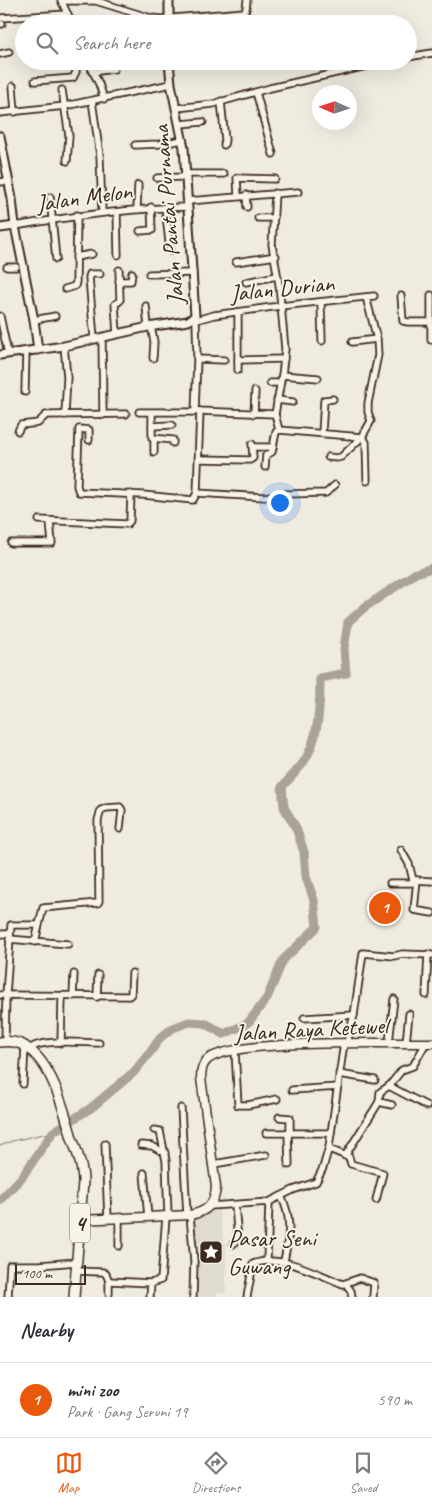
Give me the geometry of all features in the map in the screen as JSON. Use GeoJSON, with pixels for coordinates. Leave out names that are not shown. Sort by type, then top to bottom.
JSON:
{"type":"FeatureCollection","features":[{"type":"Feature","properties":{"kind":"highway"},"geometry":{"type":"LineString","coordinates":[[3,1042],[27,1047]]}},
{"type":"Feature","properties":{"kind":"highway","name":"4"},"geometry":{"type":"LineString","coordinates":[[27,1047],[48,1073],[60,1098],[83,1176],[74,1297]]}},
{"type":"Feature","properties":{"kind":"main road","name":"Jalan Raya Ketewel"},"geometry":{"type":"LineString","coordinates":[[210,1206],[215,1196],[214,1164],[201,1078],[201,1070],[207,1060],[235,1050],[346,1043],[429,1043]]}},
{"type":"Feature","properties":{"kind":"main road"},"geometry":{"type":"LineString","coordinates":[[80,1220],[188,1215],[201,1213],[210,1206]]}},
{"type":"Feature","properties":{"kind":"street"},"geometry":{"type":"LineString","coordinates":[[60,15],[68,14],[61,1],[90,0],[141,15]]}},
{"type":"Feature","properties":{"kind":"street"},"geometry":{"type":"LineString","coordinates":[[168,0],[169,15]]}},
{"type":"Feature","properties":{"kind":"street"},"geometry":{"type":"LineString","coordinates":[[219,15],[244,12],[247,0]]}},
{"type":"Feature","properties":{"kind":"street"},"geometry":{"type":"LineString","coordinates":[[1,22],[15,20]]}},
{"type":"Feature","properties":{"kind":"street"},"geometry":{"type":"LineString","coordinates":[[0,54],[9,52]]}},
{"type":"Feature","properties":{"kind":"street"},"geometry":{"type":"LineString","coordinates":[[417,56],[432,53]]}},
{"type":"Feature","properties":{"kind":"street"},"geometry":{"type":"LineString","coordinates":[[35,81],[61,84],[73,78],[76,70]]}},
{"type":"Feature","properties":{"kind":"street"},"geometry":{"type":"LineString","coordinates":[[104,99],[99,84],[92,72],[107,70]]}},
{"type":"Feature","properties":{"kind":"street","name":"Jalan Pantai Purnama"},"geometry":{"type":"LineString","coordinates":[[4,355],[64,346],[195,319],[183,140],[170,70]]}},
{"type":"Feature","properties":{"kind":"street"},"geometry":{"type":"LineString","coordinates":[[177,108],[204,106],[350,70]]}},
{"type":"Feature","properties":{"kind":"street"},"geometry":{"type":"LineString","coordinates":[[61,84],[69,136],[67,161]]}},
{"type":"Feature","properties":{"kind":"street"},"geometry":{"type":"LineString","coordinates":[[0,113],[65,106],[171,84]]}},
{"type":"Feature","properties":{"kind":"street"},"geometry":{"type":"LineString","coordinates":[[13,86],[15,112]]}},
{"type":"Feature","properties":{"kind":"street"},"geometry":{"type":"LineString","coordinates":[[256,92],[272,154]]}},
{"type":"Feature","properties":{"kind":"street"},"geometry":{"type":"LineString","coordinates":[[92,101],[100,156],[102,212]]}},
{"type":"Feature","properties":{"kind":"street"},"geometry":{"type":"LineString","coordinates":[[221,102],[226,140],[224,145]]}},
{"type":"Feature","properties":{"kind":"street"},"geometry":{"type":"LineString","coordinates":[[180,124],[203,122]]}},
{"type":"Feature","properties":{"kind":"street"},"geometry":{"type":"LineString","coordinates":[[0,136],[38,350]]}},
{"type":"Feature","properties":{"kind":"street"},"geometry":{"type":"LineString","coordinates":[[136,145],[183,140]]}},
{"type":"Feature","properties":{"kind":"street"},"geometry":{"type":"LineString","coordinates":[[157,178],[224,174]]}},
{"type":"Feature","properties":{"kind":"street"},"geometry":{"type":"LineString","coordinates":[[238,196],[237,178],[275,179]]}},
{"type":"Feature","properties":{"kind":"street"},"geometry":{"type":"LineString","coordinates":[[0,182],[9,181]]}},
{"type":"Feature","properties":{"kind":"street"},"geometry":{"type":"LineString","coordinates":[[137,209],[138,185]]}},
{"type":"Feature","properties":{"kind":"street","name":"Jalan Melon"},"geometry":{"type":"LineString","coordinates":[[15,226],[77,215],[165,207],[246,195],[290,194],[298,192]]}},
{"type":"Feature","properties":{"kind":"street"},"geometry":{"type":"LineString","coordinates":[[275,193],[272,238],[284,335],[284,359],[275,414],[279,430]]}},
{"type":"Feature","properties":{"kind":"street"},"geometry":{"type":"LineString","coordinates":[[246,195],[247,207]]}},
{"type":"Feature","properties":{"kind":"street"},"geometry":{"type":"LineString","coordinates":[[50,197],[56,258]]}},
{"type":"Feature","properties":{"kind":"street"},"geometry":{"type":"LineString","coordinates":[[140,231],[152,230],[151,207]]}},
{"type":"Feature","properties":{"kind":"street"},"geometry":{"type":"LineString","coordinates":[[165,207],[170,251]]}},
{"type":"Feature","properties":{"kind":"street"},"geometry":{"type":"LineString","coordinates":[[117,212],[118,255]]}},
{"type":"Feature","properties":{"kind":"street"},"geometry":{"type":"LineString","coordinates":[[65,288],[76,284],[77,215]]}},
{"type":"Feature","properties":{"kind":"street"},"geometry":{"type":"LineString","coordinates":[[258,218],[274,218]]}},
{"type":"Feature","properties":{"kind":"street"},"geometry":{"type":"LineString","coordinates":[[0,228],[15,226]]}},
{"type":"Feature","properties":{"kind":"street"},"geometry":{"type":"LineString","coordinates":[[76,257],[86,257],[92,254]]}},
{"type":"Feature","properties":{"kind":"street"},"geometry":{"type":"LineString","coordinates":[[236,262],[275,256]]}},
{"type":"Feature","properties":{"kind":"street"},"geometry":{"type":"LineString","coordinates":[[6,267],[16,267]]}},
{"type":"Feature","properties":{"kind":"street"},"geometry":{"type":"LineString","coordinates":[[117,334],[115,304],[120,302],[119,270]]}},
{"type":"Feature","properties":{"kind":"street"},"geometry":{"type":"LineString","coordinates":[[119,281],[131,281],[132,273]]}},
{"type":"Feature","properties":{"kind":"street"},"geometry":{"type":"LineString","coordinates":[[149,274],[193,273]]}},
{"type":"Feature","properties":{"kind":"street"},"geometry":{"type":"LineString","coordinates":[[100,274],[90,274],[88,277],[98,338],[103,415]]}},
{"type":"Feature","properties":{"kind":"street"},"geometry":{"type":"LineString","coordinates":[[246,282],[278,276]]}},
{"type":"Feature","properties":{"kind":"street"},"geometry":{"type":"LineString","coordinates":[[430,294],[431,340]]}},
{"type":"Feature","properties":{"kind":"street","name":"Jalan Durian"},"geometry":{"type":"LineString","coordinates":[[195,319],[280,306],[374,296]]}},
{"type":"Feature","properties":{"kind":"street"},"geometry":{"type":"LineString","coordinates":[[401,296],[403,321],[430,322]]}},
{"type":"Feature","properties":{"kind":"street"},"geometry":{"type":"LineString","coordinates":[[328,457],[341,457],[362,437],[371,421],[368,403],[377,363],[377,339],[366,297]]}},
{"type":"Feature","properties":{"kind":"street"},"geometry":{"type":"LineString","coordinates":[[321,303],[322,341]]}},
{"type":"Feature","properties":{"kind":"street"},"geometry":{"type":"LineString","coordinates":[[146,306],[154,342],[153,358]]}},
{"type":"Feature","properties":{"kind":"street"},"geometry":{"type":"LineString","coordinates":[[238,312],[238,370]]}},
{"type":"Feature","properties":{"kind":"street"},"geometry":{"type":"LineString","coordinates":[[0,316],[4,355]]}},
{"type":"Feature","properties":{"kind":"street"},"geometry":{"type":"LineString","coordinates":[[34,320],[55,316]]}},
{"type":"Feature","properties":{"kind":"street"},"geometry":{"type":"LineString","coordinates":[[89,440],[89,430],[79,429],[78,491],[91,494],[131,494],[193,500],[196,493],[199,459],[195,319]]}},
{"type":"Feature","properties":{"kind":"street"},"geometry":{"type":"LineString","coordinates":[[352,342],[377,339]]}},
{"type":"Feature","properties":{"kind":"street"},"geometry":{"type":"LineString","coordinates":[[64,346],[67,377],[64,415]]}},
{"type":"Feature","properties":{"kind":"street"},"geometry":{"type":"LineString","coordinates":[[25,392],[26,351]]}},
{"type":"Feature","properties":{"kind":"street"},"geometry":{"type":"LineString","coordinates":[[197,359],[224,360]]}},
{"type":"Feature","properties":{"kind":"street"},"geometry":{"type":"LineString","coordinates":[[238,360],[284,359]]}},
{"type":"Feature","properties":{"kind":"street"},"geometry":{"type":"LineString","coordinates":[[282,375],[318,378]]}},
{"type":"Feature","properties":{"kind":"street"},"geometry":{"type":"LineString","coordinates":[[270,383],[280,383]]}},
{"type":"Feature","properties":{"kind":"street"},"geometry":{"type":"LineString","coordinates":[[254,414],[255,391]]}},
{"type":"Feature","properties":{"kind":"street"},"geometry":{"type":"LineString","coordinates":[[322,433],[324,400],[333,399]]}},
{"type":"Feature","properties":{"kind":"street"},"geometry":{"type":"LineString","coordinates":[[277,400],[292,402]]}},
{"type":"Feature","properties":{"kind":"street"},"geometry":{"type":"LineString","coordinates":[[138,412],[193,413],[198,411],[275,414]]}},
{"type":"Feature","properties":{"kind":"street"},"geometry":{"type":"LineString","coordinates":[[152,412],[154,452]]}},
{"type":"Feature","properties":{"kind":"street"},"geometry":{"type":"LineString","coordinates":[[18,431],[21,425],[38,423],[45,415],[126,414]]}},
{"type":"Feature","properties":{"kind":"street"},"geometry":{"type":"LineString","coordinates":[[152,426],[172,425]]}},
{"type":"Feature","properties":{"kind":"street"},"geometry":{"type":"LineString","coordinates":[[279,430],[362,437],[366,442],[367,481]]}},
{"type":"Feature","properties":{"kind":"street"},"geometry":{"type":"LineString","coordinates":[[265,467],[266,455],[272,453],[276,432],[279,430]]}},
{"type":"Feature","properties":{"kind":"street"},"geometry":{"type":"LineString","coordinates":[[154,440],[173,440],[173,443]]}},
{"type":"Feature","properties":{"kind":"street"},"geometry":{"type":"LineString","coordinates":[[199,459],[250,460],[252,459],[253,445],[273,447]]}},
{"type":"Feature","properties":{"kind":"street"},"geometry":{"type":"LineString","coordinates":[[196,493],[264,497],[285,494],[326,493],[335,485]]}},
{"type":"Feature","properties":{"kind":"street"},"geometry":{"type":"LineString","coordinates":[[39,520],[50,522],[128,524],[130,521],[131,494]]}},
{"type":"Feature","properties":{"kind":"street"},"geometry":{"type":"LineString","coordinates":[[11,543],[52,543],[50,522]]}},
{"type":"Feature","properties":{"kind":"street"},"geometry":{"type":"LineString","coordinates":[[35,942],[43,908],[99,902],[98,820],[100,810],[120,807],[122,810],[120,829]]}},
{"type":"Feature","properties":{"kind":"street"},"geometry":{"type":"LineString","coordinates":[[401,850],[409,864],[411,874],[416,880],[414,910],[432,913]]}},
{"type":"Feature","properties":{"kind":"street"},"geometry":{"type":"LineString","coordinates":[[390,883],[412,883],[416,880],[432,881]]}},
{"type":"Feature","properties":{"kind":"street"},"geometry":{"type":"LineString","coordinates":[[3,1042],[3,995],[10,925],[38,925]]}},
{"type":"Feature","properties":{"kind":"street"},"geometry":{"type":"LineString","coordinates":[[0,934],[35,942],[68,944]]}},
{"type":"Feature","properties":{"kind":"street"},"geometry":{"type":"LineString","coordinates":[[210,1206],[269,1202],[293,1190],[316,1182],[329,1149],[339,1074],[354,1015],[363,953],[394,956],[402,954],[430,954],[426,995]]}},
{"type":"Feature","properties":{"kind":"street"},"geometry":{"type":"LineString","coordinates":[[3,995],[62,997],[130,996],[132,973]]}},
{"type":"Feature","properties":{"kind":"street"},"geometry":{"type":"LineString","coordinates":[[73,996],[74,974]]}},
{"type":"Feature","properties":{"kind":"street"},"geometry":{"type":"LineString","coordinates":[[97,997],[98,975]]}},
{"type":"Feature","properties":{"kind":"street"},"geometry":{"type":"LineString","coordinates":[[61,1042],[62,997]]}},
{"type":"Feature","properties":{"kind":"street"},"geometry":{"type":"LineString","coordinates":[[389,1043],[394,999]]}},
{"type":"Feature","properties":{"kind":"street"},"geometry":{"type":"LineString","coordinates":[[406,1043],[409,1014]]}},
{"type":"Feature","properties":{"kind":"street"},"geometry":{"type":"LineString","coordinates":[[304,1018],[354,1015]]}},
{"type":"Feature","properties":{"kind":"street"},"geometry":{"type":"LineString","coordinates":[[23,1084],[27,1047],[61,1042],[100,1043]]}},
{"type":"Feature","properties":{"kind":"street"},"geometry":{"type":"LineString","coordinates":[[345,1156],[379,1102],[380,1092],[389,1086],[402,1070],[413,1066],[429,1043]]}},
{"type":"Feature","properties":{"kind":"street"},"geometry":{"type":"LineString","coordinates":[[235,1050],[238,1105],[248,1105],[276,1099]]}},
{"type":"Feature","properties":{"kind":"street"},"geometry":{"type":"LineString","coordinates":[[339,1074],[375,1080]]}},
{"type":"Feature","properties":{"kind":"street"},"geometry":{"type":"LineString","coordinates":[[389,1086],[428,1106]]}},
{"type":"Feature","properties":{"kind":"street"},"geometry":{"type":"LineString","coordinates":[[292,1090],[338,1087]]}},
{"type":"Feature","properties":{"kind":"street"},"geometry":{"type":"LineString","coordinates":[[379,1102],[392,1104]]}},
{"type":"Feature","properties":{"kind":"street"},"geometry":{"type":"LineString","coordinates":[[181,1108],[188,1215],[194,1261],[193,1297]]}},
{"type":"Feature","properties":{"kind":"street"},"geometry":{"type":"LineString","coordinates":[[279,1117],[290,1118],[289,1165]]}},
{"type":"Feature","properties":{"kind":"street"},"geometry":{"type":"LineString","coordinates":[[109,1281],[151,1283],[162,1279],[167,1217],[167,1169],[161,1131],[154,1130]]}},
{"type":"Feature","properties":{"kind":"street"},"geometry":{"type":"LineString","coordinates":[[266,1133],[331,1133]]}},
{"type":"Feature","properties":{"kind":"street"},"geometry":{"type":"LineString","coordinates":[[105,1144],[108,1219]]}},
{"type":"Feature","properties":{"kind":"street"},"geometry":{"type":"LineString","coordinates":[[141,1145],[152,1146],[165,1153]]}},
{"type":"Feature","properties":{"kind":"street"},"geometry":{"type":"LineString","coordinates":[[329,1149],[349,1157],[351,1164],[383,1173],[376,1200]]}},
{"type":"Feature","properties":{"kind":"street"},"geometry":{"type":"LineString","coordinates":[[214,1164],[266,1155]]}},
{"type":"Feature","properties":{"kind":"street"},"geometry":{"type":"LineString","coordinates":[[144,1173],[148,1218]]}},
{"type":"Feature","properties":{"kind":"street"},"geometry":{"type":"LineString","coordinates":[[281,1196],[289,1214],[289,1236],[284,1262]]}},
{"type":"Feature","properties":{"kind":"street"},"geometry":{"type":"LineString","coordinates":[[267,1261],[269,1202]]}},
{"type":"Feature","properties":{"kind":"street"},"geometry":{"type":"LineString","coordinates":[[233,1244],[238,1240],[235,1205]]}},
{"type":"Feature","properties":{"kind":"street"},"geometry":{"type":"LineString","coordinates":[[119,1218],[119,1246]]}},
{"type":"Feature","properties":{"kind":"street"},"geometry":{"type":"LineString","coordinates":[[248,1297],[252,1266],[254,1263],[267,1261],[284,1262],[346,1284],[351,1291],[352,1297]]}},
{"type":"Feature","properties":{"kind":"street"},"geometry":{"type":"LineString","coordinates":[[8,1297],[10,1265],[76,1267],[103,1272],[108,1275],[109,1294]]}},
{"type":"Feature","properties":{"kind":"street"},"geometry":{"type":"LineString","coordinates":[[346,1284],[352,1279],[360,1278],[374,1283],[373,1297]]}},
{"type":"Feature","properties":{"kind":"street"},"geometry":{"type":"LineString","coordinates":[[150,1297],[151,1283]]}},
{"type":"Feature","properties":{"kind":"shaded area","name":"Pasar Seni Guwang"},"geometry":{"type":"Polygon","coordinates":[[[219,1210],[224,1243],[226,1243],[226,1293],[217,1293],[216,1297],[195,1297],[192,1217],[219,1210]]]}},
{"type":"Feature","properties":{"kind":"waterway"},"geometry":{"type":"LineString","coordinates":[[0,1200],[22,1177],[53,1132],[91,1108],[134,1072],[161,1037],[173,1028],[189,1022],[205,1023],[224,1034],[248,1023],[267,998],[283,960],[317,927],[314,900],[306,877],[304,852],[296,828],[284,807],[282,787],[303,763],[312,744],[318,722],[320,678],[346,673],[344,649],[348,622],[365,607],[416,573],[432,568]]}},
{"type":"Feature","properties":{"kind":"waterway"},"geometry":{"type":"LineString","coordinates":[[0,1146],[12,1141],[53,1132]]}},
{"type":"Feature","properties":{"kind":"place","name":"mini zoo"},"geometry":{"type":"Point","coordinates":[385,908]}},
{"type":"Feature","properties":{"kind":"place","name":"Pasar Seni Guwang"},"geometry":{"type":"Point","coordinates":[211,1252]}}]}
